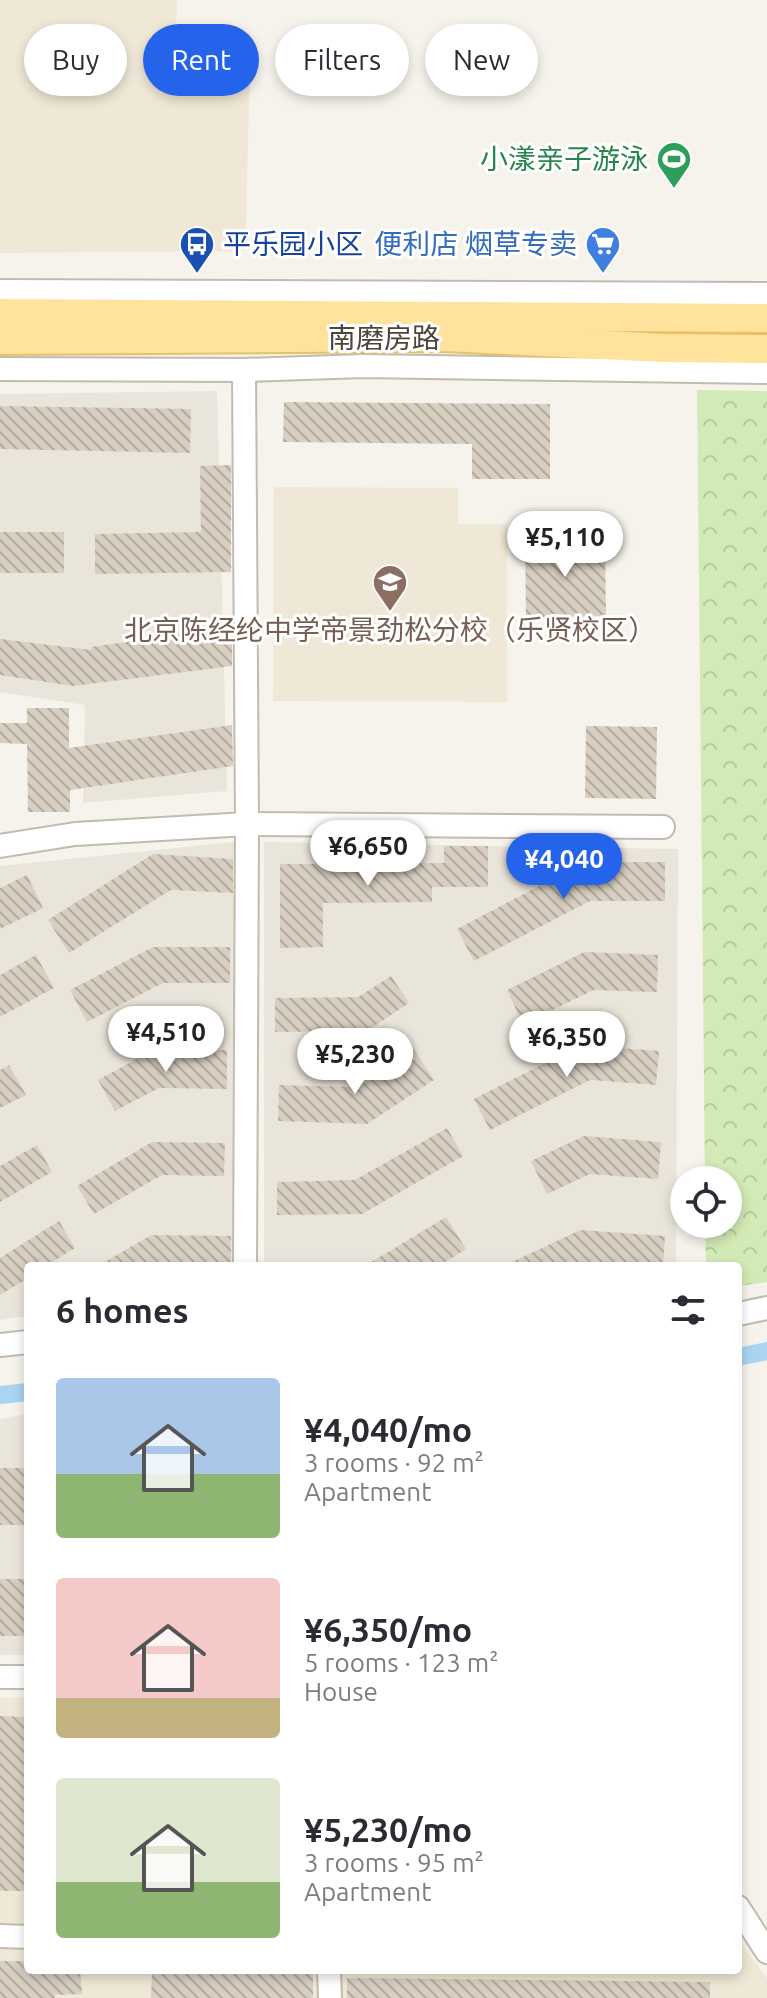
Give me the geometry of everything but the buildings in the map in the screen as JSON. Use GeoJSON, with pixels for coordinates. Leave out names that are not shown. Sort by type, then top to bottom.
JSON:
{"type":"FeatureCollection","features":[{"type":"Feature","properties":{"kind":"main road","name":"南磨房路"},"geometry":{"type":"LineString","coordinates":[[0,313],[767,318]]}},
{"type":"Feature","properties":{"kind":"main road","name":"南磨房路"},"geometry":{"type":"LineString","coordinates":[[0,340],[446,337],[664,348],[767,349]]}},
{"type":"Feature","properties":{"kind":"street"},"geometry":{"type":"LineString","coordinates":[[0,291],[767,294]]}},
{"type":"Feature","properties":{"kind":"street"},"geometry":{"type":"LineString","coordinates":[[367,293],[476,315]]}},
{"type":"Feature","properties":{"kind":"street"},"geometry":{"type":"LineString","coordinates":[[363,366],[446,337]]}},
{"type":"Feature","properties":{"kind":"street"},"geometry":{"type":"LineString","coordinates":[[0,369],[244,370],[363,366],[767,372]]}},
{"type":"Feature","properties":{"kind":"street"},"geometry":{"type":"LineString","coordinates":[[244,370],[247,824],[245,1262]]}},
{"type":"Feature","properties":{"kind":"street"},"geometry":{"type":"LineString","coordinates":[[0,846],[75,834],[247,824],[663,827]]}},
{"type":"Feature","properties":{"kind":"street"},"geometry":{"type":"LineString","coordinates":[[742,1313],[767,1308]]}},
{"type":"Feature","properties":{"kind":"street"},"geometry":{"type":"LineString","coordinates":[[0,1345],[24,1342]]}},
{"type":"Feature","properties":{"kind":"street"},"geometry":{"type":"LineString","coordinates":[[0,1677],[24,1677]]}},
{"type":"Feature","properties":{"kind":"street"},"geometry":{"type":"LineString","coordinates":[[742,1913],[767,1952]]}},
{"type":"Feature","properties":{"kind":"street"},"geometry":{"type":"LineString","coordinates":[[0,1936],[24,1937]]}},
{"type":"Feature","properties":{"kind":"street"},"geometry":{"type":"LineString","coordinates":[[329,1974],[330,1998]]}},
{"type":"Feature","properties":{"kind":"shaded area"},"geometry":{"type":"Polygon","coordinates":[[[0,0],[177,0],[176,24],[143,24],[143,96],[249,96],[245,251],[0,253],[0,0]]]}},
{"type":"Feature","properties":{"kind":"shaded area"},"geometry":{"type":"Polygon","coordinates":[[[217,391],[227,791],[83,803],[85,705],[0,692],[0,394],[217,391]]]}},
{"type":"Feature","properties":{"kind":"shaded area","name":"北京陈经纶中学帝景劲松分校（乐贤校区）"},"geometry":{"type":"Polygon","coordinates":[[[274,487],[458,488],[458,524],[507,524],[507,702],[273,701],[274,487]]]}},
{"type":"Feature","properties":{"kind":"shaded area"},"geometry":{"type":"Polygon","coordinates":[[[234,842],[234,1262],[24,1262],[24,1317],[0,1320],[0,866],[234,842]]]}},
{"type":"Feature","properties":{"kind":"shaded area"},"geometry":{"type":"Polygon","coordinates":[[[264,842],[678,849],[676,1166],[670,1166],[670,1238],[676,1238],[676,1262],[264,1262],[264,842]]]}},
{"type":"Feature","properties":{"kind":"shaded area"},"geometry":{"type":"Polygon","coordinates":[[[24,1415],[24,1655],[0,1655],[0,1419],[24,1415]]]}},
{"type":"Feature","properties":{"kind":"shaded area"},"geometry":{"type":"Polygon","coordinates":[[[0,1698],[24,1698],[24,1974],[742,1974],[742,1944],[767,1978],[767,1998],[0,1998],[0,1698]]]}},
{"type":"Feature","properties":{"kind":"green space"},"geometry":{"type":"Polygon","coordinates":[[[697,390],[767,391],[767,1282],[742,1285],[742,1262],[706,1262],[705,1238],[742,1238],[742,1166],[705,1166],[697,390]]]}},
{"type":"Feature","properties":{"kind":"waterway"},"geometry":{"type":"LineString","coordinates":[[742,1356],[767,1351]]}},
{"type":"Feature","properties":{"kind":"waterway"},"geometry":{"type":"LineString","coordinates":[[0,1395],[24,1392]]}},
{"type":"Feature","properties":{"kind":"place","name":"小漾亲子游泳"},"geometry":{"type":"Point","coordinates":[674,190]}},
{"type":"Feature","properties":{"kind":"place","name":"平乐园小区"},"geometry":{"type":"Point","coordinates":[197,275]}},
{"type":"Feature","properties":{"kind":"place","name":"便利店 烟草专卖"},"geometry":{"type":"Point","coordinates":[603,275]}},
{"type":"Feature","properties":{"kind":"place","name":"北京陈经纶中学帝景劲松分校（乐贤校区）"},"geometry":{"type":"Point","coordinates":[390,613]}}]}
